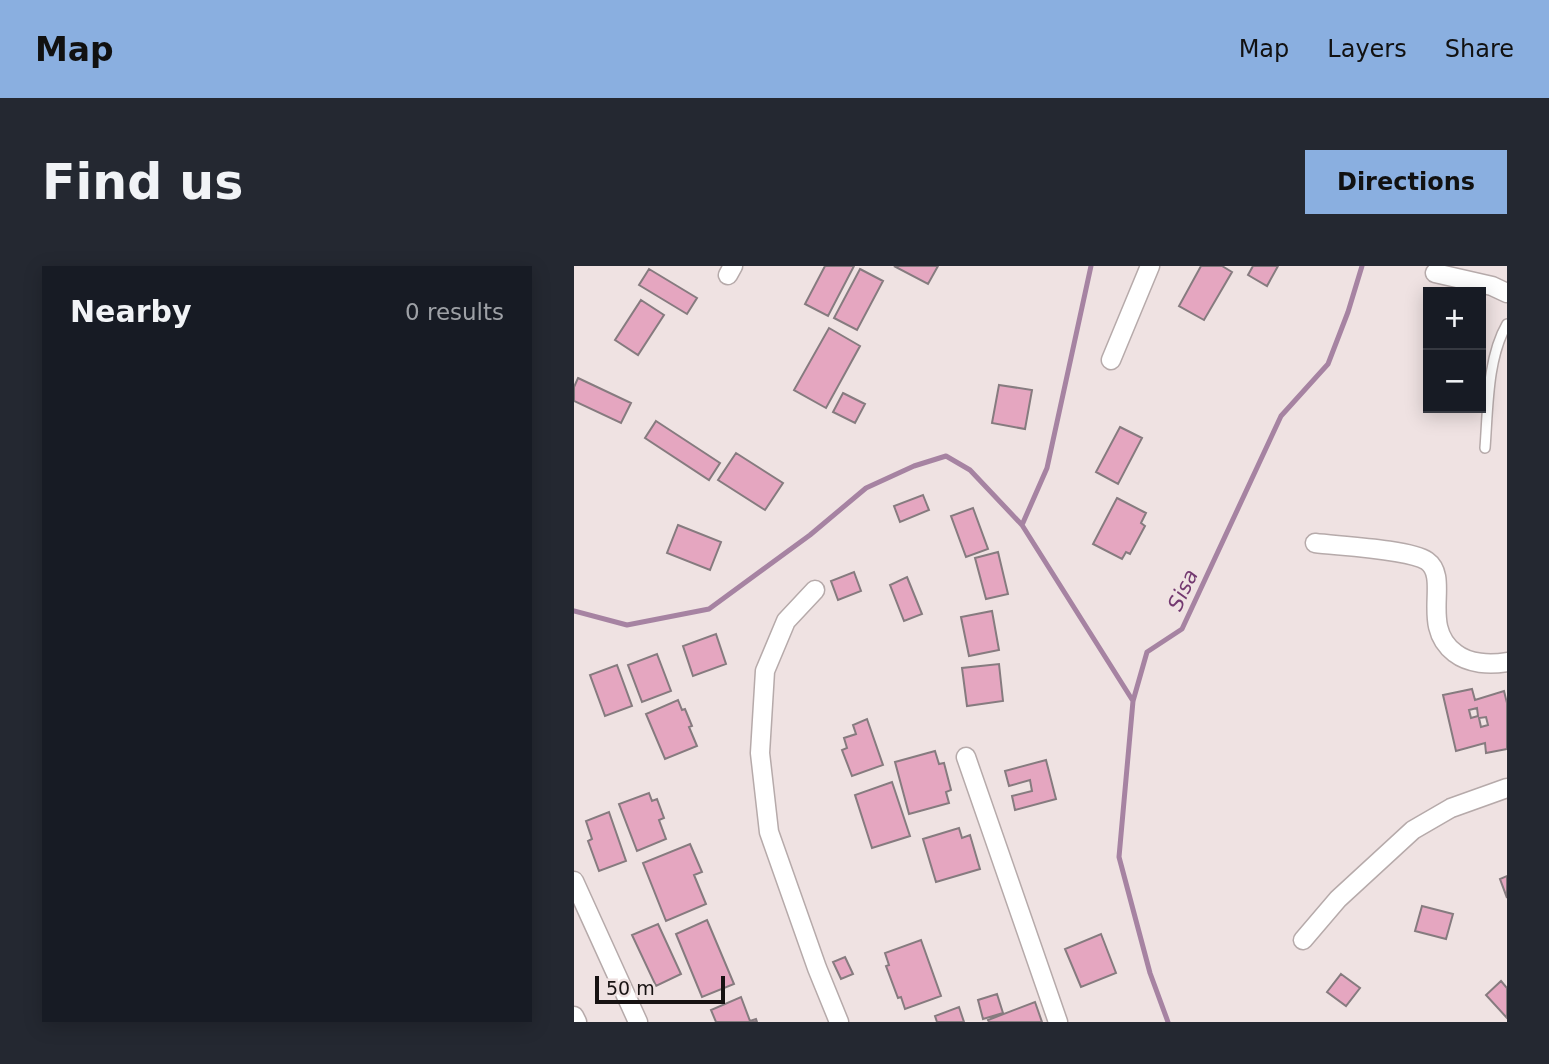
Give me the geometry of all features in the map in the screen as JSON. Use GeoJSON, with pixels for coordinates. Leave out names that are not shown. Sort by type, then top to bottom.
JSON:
{"type":"FeatureCollection","features":[{"type":"Feature","properties":{"kind":"street"},"geometry":{"type":"LineString","coordinates":[[1111,360],[1150,266]]}},
{"type":"Feature","properties":{"kind":"street"},"geometry":{"type":"LineString","coordinates":[[1435,273],[1492,286],[1507,293]]}},
{"type":"Feature","properties":{"kind":"street"},"geometry":{"type":"LineString","coordinates":[[1315,543],[1414,554],[1429,562],[1436,574],[1437,626],[1446,646],[1464,659],[1494,664],[1507,662]]}},
{"type":"Feature","properties":{"kind":"street"},"geometry":{"type":"LineString","coordinates":[[816,590],[786,621],[765,671],[760,753],[769,832],[839,1022]]}},
{"type":"Feature","properties":{"kind":"street"},"geometry":{"type":"LineString","coordinates":[[966,757],[1058,1022]]}},
{"type":"Feature","properties":{"kind":"street"},"geometry":{"type":"LineString","coordinates":[[1303,940],[1338,899],[1413,830],[1451,808],[1507,788]]}},
{"type":"Feature","properties":{"kind":"street"},"geometry":{"type":"LineString","coordinates":[[574,881],[638,1022]]}},
{"type":"Feature","properties":{"kind":"street"},"geometry":{"type":"LineString","coordinates":[[574,1016],[577,1022]]}},
{"type":"Feature","properties":{"kind":"lane"},"geometry":{"type":"LineString","coordinates":[[1485,448],[1493,364],[1507,324]]}},
{"type":"Feature","properties":{"kind":"building"},"geometry":{"type":"Polygon","coordinates":[[[825,266],[854,266],[828,316],[805,304],[825,266]]]}},
{"type":"Feature","properties":{"kind":"building"},"geometry":{"type":"Polygon","coordinates":[[[894,266],[938,266],[928,284],[894,266]]]}},
{"type":"Feature","properties":{"kind":"building"},"geometry":{"type":"Polygon","coordinates":[[[1201,266],[1222,266],[1232,272],[1204,320],[1179,306],[1201,266]]]}},
{"type":"Feature","properties":{"kind":"building"},"geometry":{"type":"Polygon","coordinates":[[[1253,266],[1278,266],[1267,286],[1248,275],[1253,266]]]}},
{"type":"Feature","properties":{"kind":"building"},"geometry":{"type":"Polygon","coordinates":[[[649,269],[697,298],[687,314],[639,285],[649,269]]]}},
{"type":"Feature","properties":{"kind":"building"},"geometry":{"type":"Polygon","coordinates":[[[860,269],[883,281],[857,330],[834,318],[860,269]]]}},
{"type":"Feature","properties":{"kind":"building"},"geometry":{"type":"Polygon","coordinates":[[[641,300],[664,315],[638,355],[615,340],[641,300]]]}},
{"type":"Feature","properties":{"kind":"building"},"geometry":{"type":"Polygon","coordinates":[[[829,328],[860,346],[826,408],[794,390],[829,328]]]}},
{"type":"Feature","properties":{"kind":"building"},"geometry":{"type":"Polygon","coordinates":[[[578,378],[631,403],[621,423],[574,401],[574,387],[578,378]]]}},
{"type":"Feature","properties":{"kind":"building"},"geometry":{"type":"Polygon","coordinates":[[[999,385],[1032,390],[1025,429],[992,423],[999,385]]]}},
{"type":"Feature","properties":{"kind":"building"},"geometry":{"type":"Polygon","coordinates":[[[843,393],[865,404],[855,423],[833,412],[843,393]]]}},
{"type":"Feature","properties":{"kind":"building"},"geometry":{"type":"Polygon","coordinates":[[[656,421],[720,463],[709,480],[645,438],[656,421]]]}},
{"type":"Feature","properties":{"kind":"building"},"geometry":{"type":"Polygon","coordinates":[[[1120,427],[1142,438],[1118,484],[1096,472],[1120,427]]]}},
{"type":"Feature","properties":{"kind":"building"},"geometry":{"type":"Polygon","coordinates":[[[736,453],[783,483],[765,510],[718,480],[736,453]]]}},
{"type":"Feature","properties":{"kind":"building"},"geometry":{"type":"Polygon","coordinates":[[[923,495],[929,510],[900,522],[894,506],[923,495]]]}},
{"type":"Feature","properties":{"kind":"building"},"geometry":{"type":"Polygon","coordinates":[[[1117,498],[1146,513],[1141,523],[1145,526],[1130,554],[1126,552],[1122,559],[1093,544],[1117,498]]]}},
{"type":"Feature","properties":{"kind":"building"},"geometry":{"type":"Polygon","coordinates":[[[973,508],[988,549],[966,557],[951,516],[973,508]]]}},
{"type":"Feature","properties":{"kind":"building"},"geometry":{"type":"Polygon","coordinates":[[[678,525],[721,542],[710,570],[667,553],[678,525]]]}},
{"type":"Feature","properties":{"kind":"building"},"geometry":{"type":"Polygon","coordinates":[[[998,552],[1008,594],[986,599],[975,558],[998,552]]]}},
{"type":"Feature","properties":{"kind":"building"},"geometry":{"type":"Polygon","coordinates":[[[854,572],[861,591],[838,600],[831,581],[854,572]]]}},
{"type":"Feature","properties":{"kind":"building"},"geometry":{"type":"Polygon","coordinates":[[[907,577],[922,614],[904,621],[890,585],[907,577]]]}},
{"type":"Feature","properties":{"kind":"building"},"geometry":{"type":"Polygon","coordinates":[[[992,611],[999,650],[969,656],[961,617],[992,611]]]}},
{"type":"Feature","properties":{"kind":"building"},"geometry":{"type":"Polygon","coordinates":[[[716,634],[726,664],[693,676],[683,646],[716,634]]]}},
{"type":"Feature","properties":{"kind":"building"},"geometry":{"type":"Polygon","coordinates":[[[657,654],[671,691],[642,702],[628,665],[657,654]]]}},
{"type":"Feature","properties":{"kind":"building"},"geometry":{"type":"Polygon","coordinates":[[[999,664],[1003,701],[967,706],[962,668],[999,664]]]}},
{"type":"Feature","properties":{"kind":"building"},"geometry":{"type":"Polygon","coordinates":[[[617,665],[632,706],[605,716],[590,675],[617,665]]]}},
{"type":"Feature","properties":{"kind":"building"},"geometry":{"type":"Polygon","coordinates":[[[1472,689],[1475,700],[1504,691],[1507,703],[1507,749],[1486,753],[1485,743],[1456,751],[1443,695],[1472,689]],[[1477,708],[1469,710],[1471,718],[1478,716],[1477,708]],[[1486,717],[1479,718],[1481,727],[1488,725],[1486,717]]]}},
{"type":"Feature","properties":{"kind":"building"},"geometry":{"type":"Polygon","coordinates":[[[678,700],[682,710],[685,709],[697,746],[665,759],[646,714],[678,700]]]}},
{"type":"Feature","properties":{"kind":"building"},"geometry":{"type":"Polygon","coordinates":[[[867,719],[883,765],[852,776],[842,750],[847,748],[844,738],[856,734],[853,725],[867,719]]]}},
{"type":"Feature","properties":{"kind":"building"},"geometry":{"type":"Polygon","coordinates":[[[935,751],[939,764],[944,763],[951,790],[946,792],[949,803],[909,814],[895,762],[935,751]]]}},
{"type":"Feature","properties":{"kind":"building"},"geometry":{"type":"Polygon","coordinates":[[[1046,760],[1056,799],[1015,810],[1012,796],[1032,791],[1030,780],[1009,786],[1005,771],[1046,760]]]}},
{"type":"Feature","properties":{"kind":"building"},"geometry":{"type":"Polygon","coordinates":[[[892,782],[910,836],[872,848],[855,795],[892,782]]]}},
{"type":"Feature","properties":{"kind":"building"},"geometry":{"type":"Polygon","coordinates":[[[649,793],[652,801],[657,799],[664,818],[659,820],[666,839],[637,851],[619,804],[649,793]]]}},
{"type":"Feature","properties":{"kind":"building"},"geometry":{"type":"Polygon","coordinates":[[[609,812],[626,861],[599,871],[588,841],[592,839],[586,821],[609,812]]]}},
{"type":"Feature","properties":{"kind":"building"},"geometry":{"type":"Polygon","coordinates":[[[959,828],[962,838],[970,835],[980,869],[936,882],[923,839],[959,828]]]}},
{"type":"Feature","properties":{"kind":"building"},"geometry":{"type":"Polygon","coordinates":[[[690,844],[702,872],[694,875],[706,904],[666,921],[643,863],[690,844]]]}},
{"type":"Feature","properties":{"kind":"building"},"geometry":{"type":"Polygon","coordinates":[[[1507,876],[1507,898],[1500,879],[1507,876]]]}},
{"type":"Feature","properties":{"kind":"building"},"geometry":{"type":"Polygon","coordinates":[[[1422,906],[1453,914],[1446,939],[1415,931],[1422,906]]]}},
{"type":"Feature","properties":{"kind":"building"},"geometry":{"type":"Polygon","coordinates":[[[707,920],[734,984],[702,997],[676,934],[707,920]]]}},
{"type":"Feature","properties":{"kind":"building"},"geometry":{"type":"Polygon","coordinates":[[[658,924],[681,974],[656,986],[632,935],[658,924]]]}},
{"type":"Feature","properties":{"kind":"building"},"geometry":{"type":"Polygon","coordinates":[[[1101,934],[1116,973],[1081,987],[1065,949],[1101,934]]]}},
{"type":"Feature","properties":{"kind":"building"},"geometry":{"type":"Polygon","coordinates":[[[921,940],[941,996],[905,1009],[886,966],[889,965],[885,953],[921,940]]]}},
{"type":"Feature","properties":{"kind":"building"},"geometry":{"type":"Polygon","coordinates":[[[845,957],[853,974],[841,979],[833,962],[845,957]]]}},
{"type":"Feature","properties":{"kind":"building"},"geometry":{"type":"Polygon","coordinates":[[[1341,974],[1360,988],[1346,1006],[1327,992],[1341,974]]]}},
{"type":"Feature","properties":{"kind":"building"},"geometry":{"type":"Polygon","coordinates":[[[1501,981],[1507,988],[1507,1018],[1486,995],[1501,981]]]}},
{"type":"Feature","properties":{"kind":"building"},"geometry":{"type":"Polygon","coordinates":[[[997,994],[1003,1013],[983,1019],[978,1000],[997,994]]]}},
{"type":"Feature","properties":{"kind":"building"},"geometry":{"type":"Polygon","coordinates":[[[741,997],[750,1021],[756,1019],[757,1022],[716,1022],[711,1010],[741,997]]]}},
{"type":"Feature","properties":{"kind":"building"},"geometry":{"type":"Polygon","coordinates":[[[1035,1002],[1042,1022],[988,1020],[1035,1002]]]}},
{"type":"Feature","properties":{"kind":"building"},"geometry":{"type":"Polygon","coordinates":[[[959,1007],[964,1022],[937,1022],[935,1016],[959,1007]]]}},
{"type":"Feature","properties":{"kind":"waterway"},"geometry":{"type":"LineString","coordinates":[[1022,525],[1047,468],[1091,266]]}},
{"type":"Feature","properties":{"kind":"waterway","name":"Sisa"},"geometry":{"type":"LineString","coordinates":[[1168,1022],[1150,973],[1119,857],[1133,701],[1147,652],[1182,629],[1281,416],[1328,364],[1362,266]]}},
{"type":"Feature","properties":{"kind":"waterway"},"geometry":{"type":"LineString","coordinates":[[574,611],[627,625],[709,609],[810,535],[866,488],[914,466],[946,456],[970,470],[1022,525],[1133,701]]}}]}
